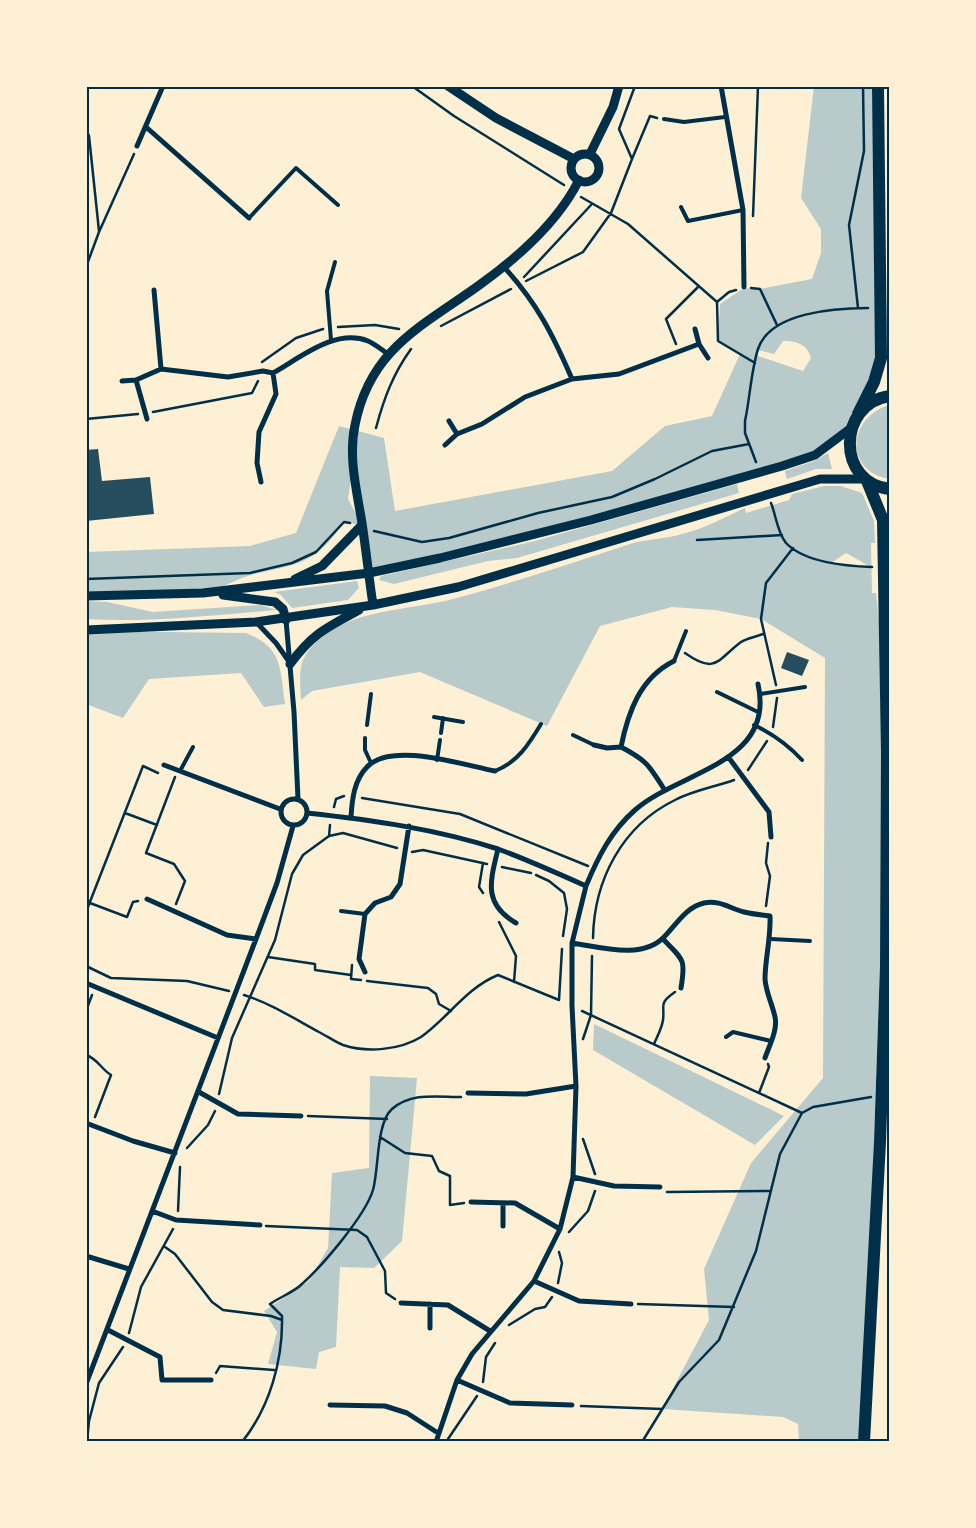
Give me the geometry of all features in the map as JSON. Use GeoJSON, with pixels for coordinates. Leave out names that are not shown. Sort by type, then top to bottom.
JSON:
{"type":"FeatureCollection","features":[{"type":"Feature","properties":{"kind":"main road"},"geometry":{"type":"LineString","coordinates":[[878,86],[881,358],[874,382],[851,428],[848,442],[850,456],[855,468],[866,480],[882,489],[890,489]]}},
{"type":"Feature","properties":{"kind":"main road"},"geometry":{"type":"LineString","coordinates":[[858,414],[868,404],[890,396]]}},
{"type":"Feature","properties":{"kind":"main road"},"geometry":{"type":"LineString","coordinates":[[864,1442],[880,1142],[886,965],[887,752],[883,520],[866,480]]}},
{"type":"Feature","properties":{"kind":"street"},"geometry":{"type":"LineString","coordinates":[[137,146],[163,86]]}},
{"type":"Feature","properties":{"kind":"street"},"geometry":{"type":"LineString","coordinates":[[448,86],[496,118],[574,160]]}},
{"type":"Feature","properties":{"kind":"street"},"geometry":{"type":"LineString","coordinates":[[590,154],[613,108],[619,86]]}},
{"type":"Feature","properties":{"kind":"street"},"geometry":{"type":"LineString","coordinates":[[721,86],[724,116],[743,210],[744,288]]}},
{"type":"Feature","properties":{"kind":"street"},"geometry":{"type":"LineString","coordinates":[[146,127],[249,218]]}},
{"type":"Feature","properties":{"kind":"street"},"geometry":{"type":"LineString","coordinates":[[581,154],[590,154],[597,160],[598,173],[588,182],[579,180],[571,169],[574,160],[581,154]]}},
{"type":"Feature","properties":{"kind":"street"},"geometry":{"type":"LineString","coordinates":[[370,606],[369,573],[354,471],[354,427],[363,397],[373,376],[388,354],[408,334],[504,267],[547,224],[573,192],[579,180]]}},
{"type":"Feature","properties":{"kind":"street"},"geometry":{"type":"LineString","coordinates":[[504,267],[519,283],[551,331],[572,380]]}},
{"type":"Feature","properties":{"kind":"street"},"geometry":{"type":"LineString","coordinates":[[154,290],[161,369]]}},
{"type":"Feature","properties":{"kind":"street"},"geometry":{"type":"LineString","coordinates":[[695,329],[700,344],[708,358]]}},
{"type":"Feature","properties":{"kind":"street"},"geometry":{"type":"LineString","coordinates":[[122,381],[136,380],[161,369],[228,377],[263,371],[273,373],[331,340],[347,338],[368,341],[388,354]]}},
{"type":"Feature","properties":{"kind":"street"},"geometry":{"type":"LineString","coordinates":[[445,445],[457,434],[482,424],[525,397],[572,380],[619,374],[700,344]]}},
{"type":"Feature","properties":{"kind":"street"},"geometry":{"type":"LineString","coordinates":[[261,482],[258,463],[259,432],[276,394],[273,373]]}},
{"type":"Feature","properties":{"kind":"street"},"geometry":{"type":"LineString","coordinates":[[136,380],[147,419]]}},
{"type":"Feature","properties":{"kind":"street"},"geometry":{"type":"LineString","coordinates":[[448,421],[457,434]]}},
{"type":"Feature","properties":{"kind":"street"},"geometry":{"type":"LineString","coordinates":[[86,596],[203,593],[369,573],[450,556],[591,520],[782,466],[815,455],[851,428]]}},
{"type":"Feature","properties":{"kind":"street"},"geometry":{"type":"LineString","coordinates":[[86,630],[206,627],[286,620],[370,606],[466,585],[820,479],[866,480]]}},
{"type":"Feature","properties":{"kind":"street"},"geometry":{"type":"LineString","coordinates":[[288,583],[322,566],[362,525]]}},
{"type":"Feature","properties":{"kind":"street"},"geometry":{"type":"LineString","coordinates":[[203,593],[275,602],[282,608],[286,620],[290,664],[298,799],[305,805],[307,813],[301,824],[293,826],[282,820],[280,809],[286,801],[298,799]]}},
{"type":"Feature","properties":{"kind":"street"},"geometry":{"type":"LineString","coordinates":[[290,664],[306,642],[321,630],[370,606]]}},
{"type":"Feature","properties":{"kind":"street"},"geometry":{"type":"LineString","coordinates":[[256,622],[276,643],[290,664]]}},
{"type":"Feature","properties":{"kind":"street"},"geometry":{"type":"LineString","coordinates":[[620,747],[627,717],[642,688],[664,666],[674,661]]}},
{"type":"Feature","properties":{"kind":"street"},"geometry":{"type":"LineString","coordinates":[[436,1442],[457,1380],[472,1354],[534,1281],[560,1229],[572,1177],[576,1086],[572,1006],[572,944],[586,886],[599,855],[616,829],[636,809],[664,789],[729,758],[746,743],[758,712],[760,694],[758,684]]}},
{"type":"Feature","properties":{"kind":"street"},"geometry":{"type":"LineString","coordinates":[[594,745],[607,748],[620,747],[642,758],[650,765],[664,789]]}},
{"type":"Feature","properties":{"kind":"street"},"geometry":{"type":"LineString","coordinates":[[350,817],[358,781],[371,763],[378,758],[409,754],[495,771]]}},
{"type":"Feature","properties":{"kind":"street"},"geometry":{"type":"LineString","coordinates":[[729,758],[770,812],[771,837]]}},
{"type":"Feature","properties":{"kind":"street"},"geometry":{"type":"LineString","coordinates":[[164,765],[280,809]]}},
{"type":"Feature","properties":{"kind":"street"},"geometry":{"type":"LineString","coordinates":[[307,813],[409,826],[498,849],[586,886]]}},
{"type":"Feature","properties":{"kind":"street"},"geometry":{"type":"LineString","coordinates":[[86,1384],[277,884],[293,826]]}},
{"type":"Feature","properties":{"kind":"street"},"geometry":{"type":"LineString","coordinates":[[365,972],[359,959],[365,914],[375,904],[391,897],[400,884],[409,826]]}},
{"type":"Feature","properties":{"kind":"street"},"geometry":{"type":"LineString","coordinates":[[498,849],[490,889],[502,915],[516,924]]}},
{"type":"Feature","properties":{"kind":"street"},"geometry":{"type":"LineString","coordinates":[[147,899],[173,913],[227,935],[256,939]]}},
{"type":"Feature","properties":{"kind":"street"},"geometry":{"type":"LineString","coordinates":[[572,944],[627,951],[642,948],[663,939],[688,911],[701,904],[715,902],[743,912],[770,916],[771,939],[765,976],[766,991],[775,1018],[771,1041],[765,1058]]}},
{"type":"Feature","properties":{"kind":"street"},"geometry":{"type":"LineString","coordinates":[[663,939],[682,960],[684,967],[681,988]]}},
{"type":"Feature","properties":{"kind":"street"},"geometry":{"type":"LineString","coordinates":[[86,983],[218,1038]]}},
{"type":"Feature","properties":{"kind":"street"},"geometry":{"type":"LineString","coordinates":[[468,1093],[526,1094],[576,1086]]}},
{"type":"Feature","properties":{"kind":"street"},"geometry":{"type":"LineString","coordinates":[[199,1092],[217,1104],[238,1114],[302,1116]]}},
{"type":"Feature","properties":{"kind":"street"},"geometry":{"type":"LineString","coordinates":[[89,1124],[175,1153]]}},
{"type":"Feature","properties":{"kind":"street"},"geometry":{"type":"LineString","coordinates":[[572,1177],[614,1186],[660,1187]]}},
{"type":"Feature","properties":{"kind":"street"},"geometry":{"type":"LineString","coordinates":[[471,1202],[516,1203],[560,1229]]}},
{"type":"Feature","properties":{"kind":"street"},"geometry":{"type":"LineString","coordinates":[[503,1203],[503,1226]]}},
{"type":"Feature","properties":{"kind":"street"},"geometry":{"type":"LineString","coordinates":[[152,1211],[176,1220],[260,1225]]}},
{"type":"Feature","properties":{"kind":"street"},"geometry":{"type":"LineString","coordinates":[[86,1256],[129,1270]]}},
{"type":"Feature","properties":{"kind":"street"},"geometry":{"type":"LineString","coordinates":[[534,1281],[579,1301],[631,1304]]}},
{"type":"Feature","properties":{"kind":"street"},"geometry":{"type":"LineString","coordinates":[[401,1303],[448,1305],[490,1331]]}},
{"type":"Feature","properties":{"kind":"street"},"geometry":{"type":"LineString","coordinates":[[430,1304],[430,1328]]}},
{"type":"Feature","properties":{"kind":"street"},"geometry":{"type":"LineString","coordinates":[[108,1330],[160,1357],[162,1380],[211,1380]]}},
{"type":"Feature","properties":{"kind":"street"},"geometry":{"type":"LineString","coordinates":[[457,1380],[510,1403],[572,1405]]}},
{"type":"Feature","properties":{"kind":"street"},"geometry":{"type":"LineString","coordinates":[[330,1405],[385,1406],[407,1413],[438,1433]]}},
{"type":"Feature","properties":{"kind":"lane"},"geometry":{"type":"LineString","coordinates":[[664,119],[684,122],[724,116]]}},
{"type":"Feature","properties":{"kind":"lane"},"geometry":{"type":"LineString","coordinates":[[249,218],[296,168],[338,205]]}},
{"type":"Feature","properties":{"kind":"lane"},"geometry":{"type":"LineString","coordinates":[[681,207],[688,221],[743,210]]}},
{"type":"Feature","properties":{"kind":"lane"},"geometry":{"type":"LineString","coordinates":[[331,340],[326,291],[335,262]]}},
{"type":"Feature","properties":{"kind":"lane"},"geometry":{"type":"LineString","coordinates":[[674,661],[686,631]]}},
{"type":"Feature","properties":{"kind":"lane"},"geometry":{"type":"LineString","coordinates":[[760,694],[805,687]]}},
{"type":"Feature","properties":{"kind":"lane"},"geometry":{"type":"LineString","coordinates":[[717,692],[758,712]]}},
{"type":"Feature","properties":{"kind":"lane"},"geometry":{"type":"LineString","coordinates":[[366,725],[371,694]]}},
{"type":"Feature","properties":{"kind":"lane"},"geometry":{"type":"LineString","coordinates":[[434,717],[463,722]]}},
{"type":"Feature","properties":{"kind":"lane"},"geometry":{"type":"LineString","coordinates":[[441,733],[443,718]]}},
{"type":"Feature","properties":{"kind":"lane"},"geometry":{"type":"LineString","coordinates":[[495,771],[508,766],[522,753],[541,724]]}},
{"type":"Feature","properties":{"kind":"lane"},"geometry":{"type":"LineString","coordinates":[[754,725],[771,733],[791,748],[802,760]]}},
{"type":"Feature","properties":{"kind":"lane"},"geometry":{"type":"LineString","coordinates":[[573,735],[594,745]]}},
{"type":"Feature","properties":{"kind":"lane"},"geometry":{"type":"LineString","coordinates":[[365,738],[365,750],[371,763]]}},
{"type":"Feature","properties":{"kind":"lane"},"geometry":{"type":"LineString","coordinates":[[437,760],[440,740]]}},
{"type":"Feature","properties":{"kind":"lane"},"geometry":{"type":"LineString","coordinates":[[179,770],[193,747]]}},
{"type":"Feature","properties":{"kind":"lane"},"geometry":{"type":"LineString","coordinates":[[341,911],[365,914]]}},
{"type":"Feature","properties":{"kind":"lane"},"geometry":{"type":"LineString","coordinates":[[771,939],[810,941]]}},
{"type":"Feature","properties":{"kind":"lane"},"geometry":{"type":"LineString","coordinates":[[726,1037],[733,1032],[771,1041]]}},
{"type":"Feature","properties":{"kind":"path"},"geometry":{"type":"LineString","coordinates":[[412,86],[454,116],[550,175],[591,205],[611,213],[628,224],[717,302],[718,341],[756,363]]}},
{"type":"Feature","properties":{"kind":"path"},"geometry":{"type":"LineString","coordinates":[[632,159],[619,129],[635,86]]}},
{"type":"Feature","properties":{"kind":"path"},"geometry":{"type":"LineString","coordinates":[[751,225],[753,216],[758,86]]}},
{"type":"Feature","properties":{"kind":"path"},"geometry":{"type":"LineString","coordinates":[[858,308],[849,225],[864,151],[862,86]]}},
{"type":"Feature","properties":{"kind":"path"},"geometry":{"type":"LineString","coordinates":[[519,283],[583,252],[611,213],[650,116],[664,119]]}},
{"type":"Feature","properties":{"kind":"path"},"geometry":{"type":"LineString","coordinates":[[86,129],[89,136],[99,232]]}},
{"type":"Feature","properties":{"kind":"path"},"geometry":{"type":"LineString","coordinates":[[86,267],[99,232],[137,146]]}},
{"type":"Feature","properties":{"kind":"path"},"geometry":{"type":"LineString","coordinates":[[679,353],[666,319],[699,286]]}},
{"type":"Feature","properties":{"kind":"path"},"geometry":{"type":"LineString","coordinates":[[717,302],[729,292],[744,288],[760,289],[777,325]]}},
{"type":"Feature","properties":{"kind":"path"},"geometry":{"type":"LineString","coordinates":[[757,464],[745,433],[745,421],[758,350],[769,330],[777,325],[830,310],[874,308]]}},
{"type":"Feature","properties":{"kind":"path"},"geometry":{"type":"LineString","coordinates":[[376,428],[384,396],[394,374],[415,344]]}},
{"type":"Feature","properties":{"kind":"path"},"geometry":{"type":"LineString","coordinates":[[86,579],[250,573],[292,564],[316,552],[344,522],[362,525],[379,534],[422,542],[449,538],[538,513],[612,497],[655,479],[712,451],[749,444]]}},
{"type":"Feature","properties":{"kind":"path"},"geometry":{"type":"LineString","coordinates":[[770,499],[786,543],[798,552],[830,564],[870,567]]}},
{"type":"Feature","properties":{"kind":"path"},"geometry":{"type":"LineString","coordinates":[[697,540],[782,535]]}},
{"type":"Feature","properties":{"kind":"path"},"geometry":{"type":"LineString","coordinates":[[680,649],[698,662],[708,665],[719,662],[742,641],[763,634]]}},
{"type":"Feature","properties":{"kind":"path"},"geometry":{"type":"LineString","coordinates":[[86,912],[143,766],[160,774]]}},
{"type":"Feature","properties":{"kind":"path"},"geometry":{"type":"LineString","coordinates":[[173,913],[185,881],[174,864],[146,853],[179,770]]}},
{"type":"Feature","properties":{"kind":"path"},"geometry":{"type":"LineString","coordinates":[[353,797],[460,814],[594,868]]}},
{"type":"Feature","properties":{"kind":"path"},"geometry":{"type":"LineString","coordinates":[[125,813],[157,825]]}},
{"type":"Feature","properties":{"kind":"path"},"geometry":{"type":"LineString","coordinates":[[185,1151],[190,1142],[208,1125],[217,1104],[232,1038],[268,957],[282,916],[292,874],[303,855],[328,836],[343,834],[413,852],[423,850],[494,866],[531,872],[548,881],[564,893],[568,909],[559,1000]]}},
{"type":"Feature","properties":{"kind":"path"},"geometry":{"type":"LineString","coordinates":[[764,915],[770,876],[766,863],[766,846],[771,837]]}},
{"type":"Feature","properties":{"kind":"path"},"geometry":{"type":"LineString","coordinates":[[90,903],[127,917],[133,902],[147,899]]}},
{"type":"Feature","properties":{"kind":"path"},"geometry":{"type":"LineString","coordinates":[[353,955],[351,979],[428,988],[436,994],[438,1004],[451,1011]]}},
{"type":"Feature","properties":{"kind":"path"},"geometry":{"type":"LineString","coordinates":[[268,957],[315,964],[315,970],[351,975]]}},
{"type":"Feature","properties":{"kind":"path"},"geometry":{"type":"LineString","coordinates":[[86,966],[111,978],[187,981],[249,997],[294,1018],[343,1045],[372,1049],[398,1047],[418,1039],[439,1024],[482,981],[498,975],[559,1000],[802,1113]]}},
{"type":"Feature","properties":{"kind":"path"},"geometry":{"type":"LineString","coordinates":[[86,1010],[95,987]]}},
{"type":"Feature","properties":{"kind":"path"},"geometry":{"type":"LineString","coordinates":[[654,1044],[664,1019],[662,1008],[667,998],[681,988]]}},
{"type":"Feature","properties":{"kind":"path"},"geometry":{"type":"LineString","coordinates":[[86,1055],[97,1059],[105,1071],[111,1075],[89,1124]]}},
{"type":"Feature","properties":{"kind":"path"},"geometry":{"type":"LineString","coordinates":[[759,1093],[769,1067],[765,1058]]}},
{"type":"Feature","properties":{"kind":"path"},"geometry":{"type":"LineString","coordinates":[[242,1442],[252,1430],[271,1393],[282,1338],[282,1316],[270,1304],[301,1285],[334,1249],[367,1204],[373,1191],[380,1137],[391,1110],[413,1096],[466,1097],[468,1093]]}},
{"type":"Feature","properties":{"kind":"path"},"geometry":{"type":"LineString","coordinates":[[642,1442],[679,1382],[719,1340],[756,1250],[769,1191],[780,1154],[802,1113],[813,1108],[869,1097]]}},
{"type":"Feature","properties":{"kind":"path"},"geometry":{"type":"LineString","coordinates":[[302,1116],[387,1119]]}},
{"type":"Feature","properties":{"kind":"path"},"geometry":{"type":"LineString","coordinates":[[380,1137],[405,1153],[432,1156],[439,1170],[450,1176],[450,1205],[471,1202]]}},
{"type":"Feature","properties":{"kind":"path"},"geometry":{"type":"LineString","coordinates":[[87,1442],[89,1421],[99,1383],[127,1339],[141,1287],[164,1247],[176,1220],[181,1159]]}},
{"type":"Feature","properties":{"kind":"path"},"geometry":{"type":"LineString","coordinates":[[660,1187],[664,1192],[769,1191]]}},
{"type":"Feature","properties":{"kind":"path"},"geometry":{"type":"LineString","coordinates":[[260,1225],[357,1230],[367,1237],[385,1271],[386,1293],[401,1303]]}},
{"type":"Feature","properties":{"kind":"path"},"geometry":{"type":"LineString","coordinates":[[164,1247],[175,1254],[212,1302],[223,1310],[270,1316],[282,1320]]}},
{"type":"Feature","properties":{"kind":"path"},"geometry":{"type":"LineString","coordinates":[[631,1304],[734,1307]]}},
{"type":"Feature","properties":{"kind":"path"},"geometry":{"type":"LineString","coordinates":[[211,1380],[220,1366],[275,1370]]}},
{"type":"Feature","properties":{"kind":"path"},"geometry":{"type":"LineString","coordinates":[[572,1405],[662,1409]]}},
{"type":"Feature","properties":{"kind":"shaded area"},"geometry":{"type":"Polygon","coordinates":[[[814,86],[879,86],[887,329],[881,358],[851,428],[815,455],[711,487],[369,573],[362,525],[344,522],[324,547],[314,555],[294,565],[245,577],[207,592],[188,595],[86,596],[86,552],[250,546],[296,533],[339,426],[384,438],[395,511],[612,471],[665,426],[712,416],[740,354],[718,341],[720,304],[744,288],[760,289],[812,279],[821,253],[821,229],[801,198],[814,86]],[[783,341],[774,354],[758,350],[758,356],[803,371],[811,358],[807,349],[801,344],[783,341]],[[354,458],[348,499],[361,523],[354,458]]]}},
{"type":"Feature","properties":{"kind":"shaded area"},"geometry":{"type":"Polygon","coordinates":[[[886,406],[890,406],[890,479],[876,475],[865,467],[859,457],[856,446],[863,423],[873,413],[886,406]]]}},
{"type":"Feature","properties":{"kind":"shaded area"},"geometry":{"type":"Polygon","coordinates":[[[828,453],[832,469],[816,469],[787,479],[785,471],[814,461],[828,453]]]}},
{"type":"Feature","properties":{"kind":"shaded area"},"geometry":{"type":"Polygon","coordinates":[[[737,484],[739,493],[517,558],[488,561],[394,584],[379,580],[381,576],[535,541],[737,484]]]}},
{"type":"Feature","properties":{"kind":"shaded area"},"geometry":{"type":"Polygon","coordinates":[[[824,486],[841,486],[862,493],[874,521],[875,543],[871,543],[872,593],[876,593],[885,677],[887,752],[864,1442],[799,1442],[798,1424],[783,1417],[662,1409],[709,1320],[704,1269],[751,1163],[823,1078],[825,658],[761,619],[715,610],[672,607],[600,626],[547,726],[420,672],[312,691],[301,700],[300,679],[305,656],[326,634],[340,625],[372,614],[453,599],[542,573],[630,544],[690,532],[745,508],[746,513],[789,500],[792,494],[824,486]],[[846,553],[831,563],[869,566],[846,553]]]}},
{"type":"Feature","properties":{"kind":"shaded area"},"geometry":{"type":"Polygon","coordinates":[[[357,581],[359,588],[348,600],[292,608],[281,595],[274,592],[357,581]]]}},
{"type":"Feature","properties":{"kind":"shaded area"},"geometry":{"type":"Polygon","coordinates":[[[86,601],[107,602],[153,612],[261,605],[277,610],[158,619],[86,619],[86,601]]]}},
{"type":"Feature","properties":{"kind":"shaded area"},"geometry":{"type":"Polygon","coordinates":[[[86,631],[246,633],[267,645],[278,661],[285,704],[264,707],[241,673],[149,679],[123,718],[86,704],[86,631]]]}},
{"type":"Feature","properties":{"kind":"shaded area"},"geometry":{"type":"Polygon","coordinates":[[[594,1024],[784,1116],[755,1145],[593,1050],[594,1024]]]}},
{"type":"Feature","properties":{"kind":"shaded area"},"geometry":{"type":"Polygon","coordinates":[[[370,1076],[417,1078],[402,1241],[374,1268],[340,1267],[336,1347],[319,1352],[316,1369],[268,1364],[277,1332],[264,1311],[309,1281],[328,1248],[332,1173],[369,1168],[370,1076]]]}},
{"type":"Feature","properties":{"kind":"building"},"geometry":{"type":"Polygon","coordinates":[[[98,449],[102,481],[150,477],[154,514],[86,521],[86,450],[98,449]]]}},
{"type":"Feature","properties":{"kind":"building"},"geometry":{"type":"Polygon","coordinates":[[[787,652],[809,660],[802,676],[781,668],[787,652]]]}}]}
